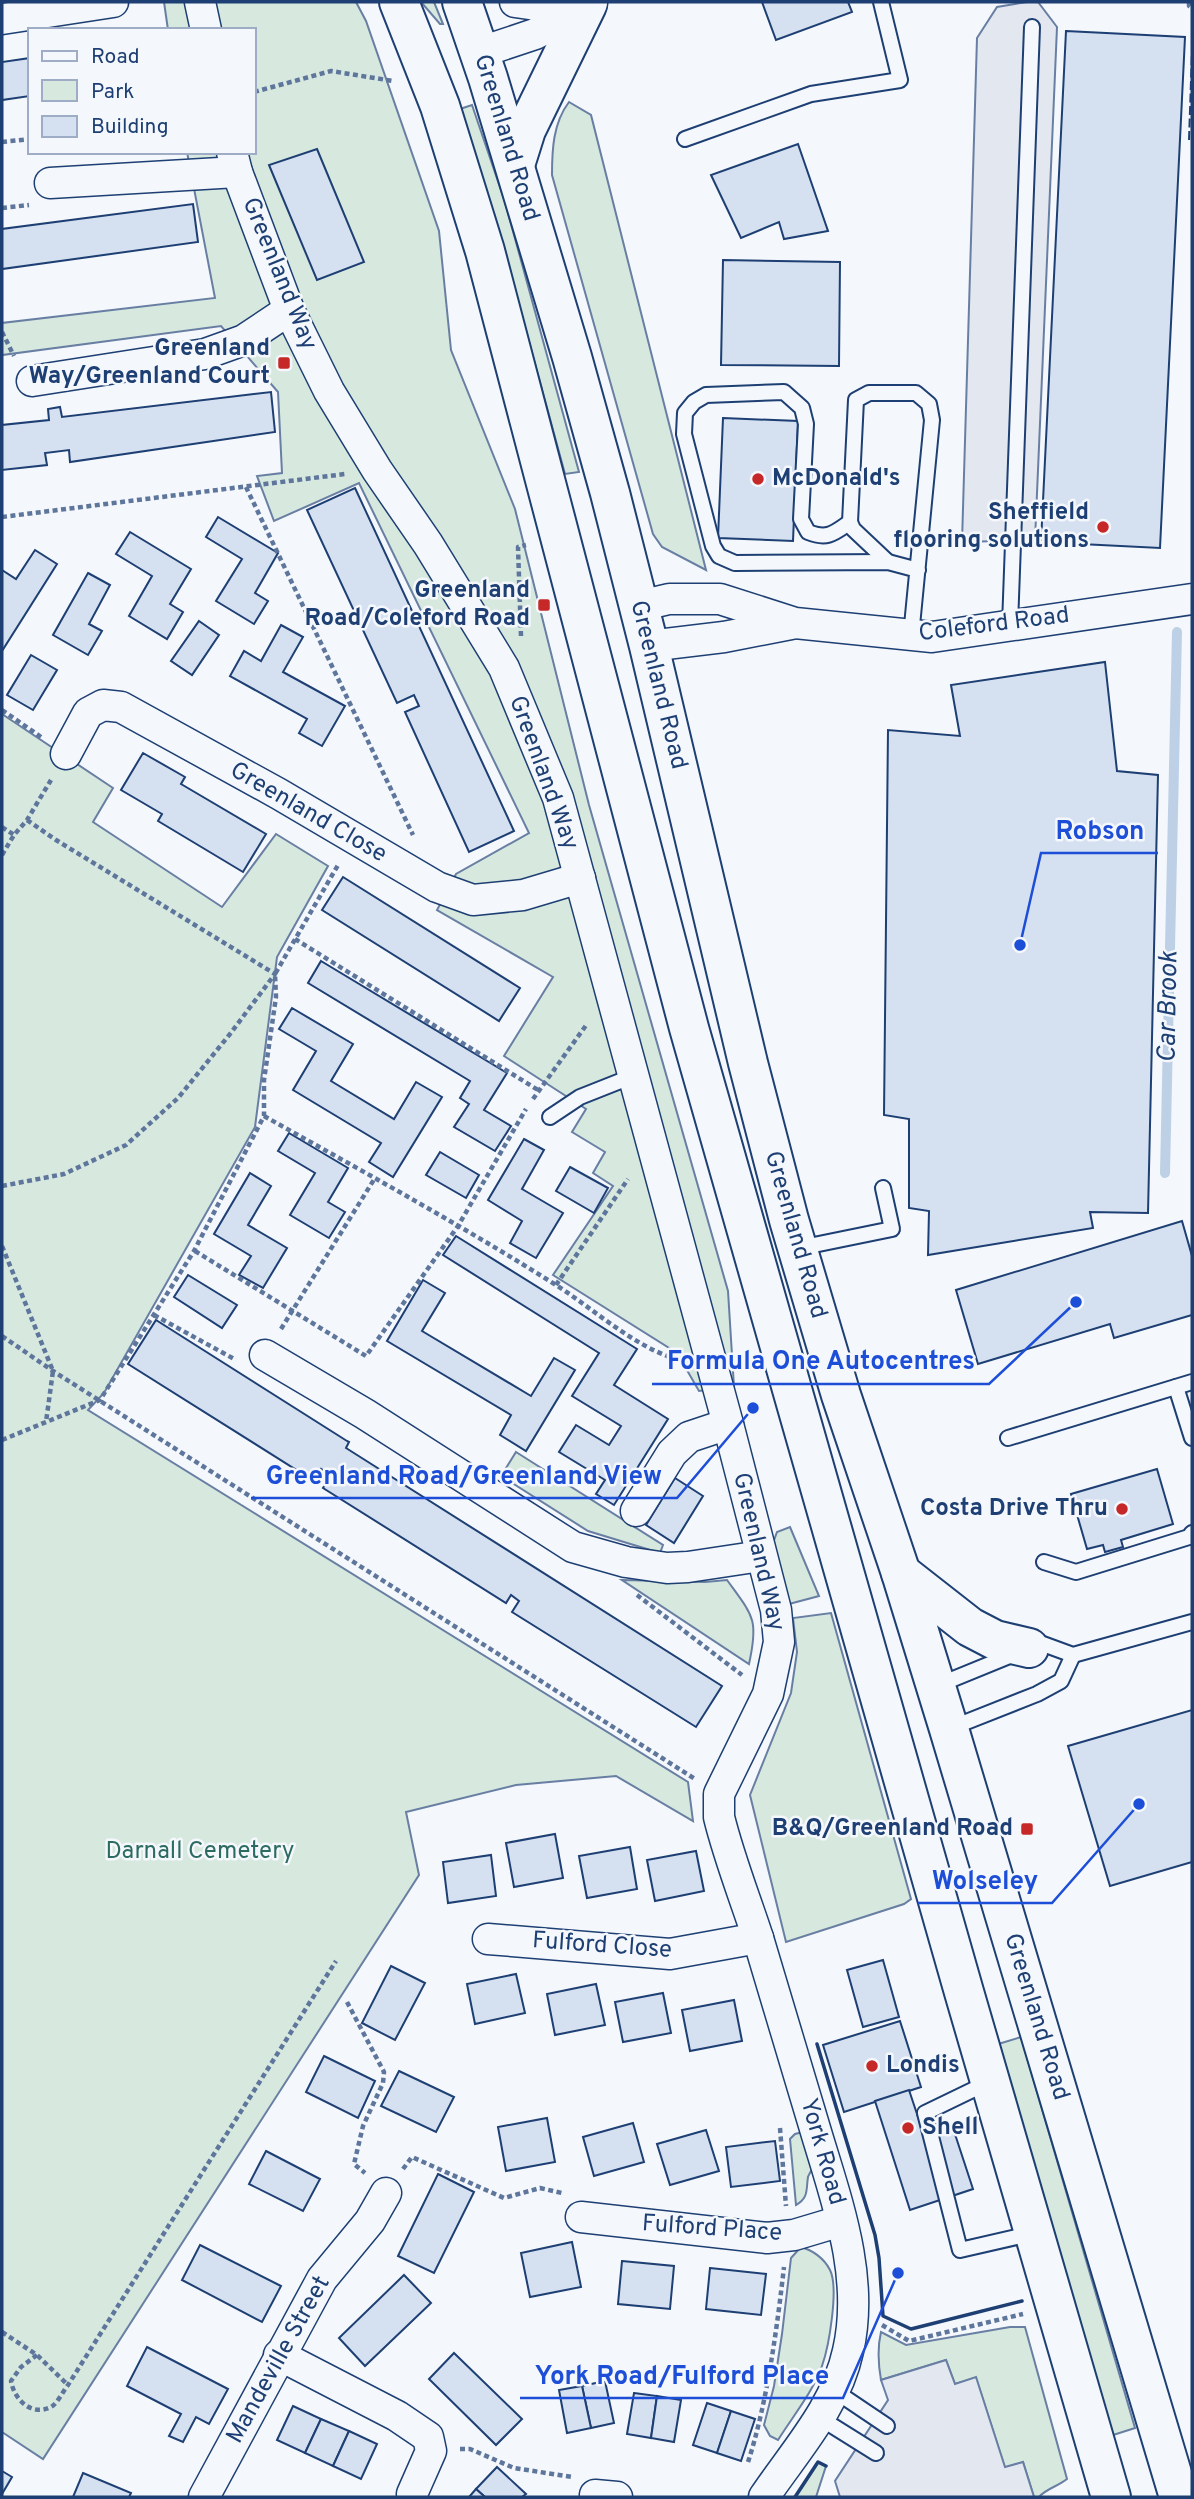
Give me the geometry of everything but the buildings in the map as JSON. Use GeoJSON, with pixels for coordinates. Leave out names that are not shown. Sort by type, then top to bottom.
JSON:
{"type":"FeatureCollection","features":[{"type":"Feature","properties":{"kind":"highway","name":"Greenland Road"},"geometry":{"type":"LineString","coordinates":[[462,2],[481,52],[572,357],[639,606],[748,1063],[797,1249],[841,1395],[901,1573],[949,1729],[1179,2497]]}},
{"type":"Feature","properties":{"kind":"highway"},"geometry":{"type":"LineString","coordinates":[[515,165],[526,130],[592,3]]}},
{"type":"Feature","properties":{"kind":"highway","name":"Greenland Road"},"geometry":{"type":"LineString","coordinates":[[406,18],[440,106],[485,251],[689,1028],[1111,2497]]}},
{"type":"Feature","properties":{"kind":"highway"},"geometry":{"type":"LineString","coordinates":[[406,18],[446,47],[481,52]]}},
{"type":"Feature","properties":{"kind":"highway"},"geometry":{"type":"LineString","coordinates":[[587,639],[607,621],[639,606]]}},
{"type":"Feature","properties":{"kind":"highway"},"geometry":{"type":"LineString","coordinates":[[587,639],[607,644],[649,646]]}},
{"type":"Feature","properties":{"kind":"highway"},"geometry":{"type":"LineString","coordinates":[[901,1573],[970,1627],[995,1640],[1028,1648]]}},
{"type":"Feature","properties":{"kind":"highway"},"geometry":{"type":"LineString","coordinates":[[934,1686],[902,1711],[889,1727],[905,1734],[949,1729]]}},
{"type":"Feature","properties":{"kind":"street"},"geometry":{"type":"LineString","coordinates":[[2,19],[113,2]]}},
{"type":"Feature","properties":{"kind":"street"},"geometry":{"type":"LineString","coordinates":[[200,2],[206,28]]}},
{"type":"Feature","properties":{"kind":"street"},"geometry":{"type":"LineString","coordinates":[[514,2],[536,5],[592,3]]}},
{"type":"Feature","properties":{"kind":"street"},"geometry":{"type":"LineString","coordinates":[[481,52],[535,34],[592,3]]}},
{"type":"Feature","properties":{"kind":"street","name":"Greenland Way"},"geometry":{"type":"LineString","coordinates":[[50,183],[235,162],[289,310],[329,391],[504,668],[558,798],[776,1610],[779,1642],[768,1694],[719,1794]]}},
{"type":"Feature","properties":{"kind":"street"},"geometry":{"type":"LineString","coordinates":[[32,381],[205,354],[244,340],[289,310]]}},
{"type":"Feature","properties":{"kind":"street","name":"Coleford Road"},"geometry":{"type":"LineString","coordinates":[[639,606],[669,599],[720,599],[795,623],[932,637],[1192,599]]}},
{"type":"Feature","properties":{"kind":"street","name":"Coleford Road"},"geometry":{"type":"LineString","coordinates":[[649,646],[724,637],[795,623]]}},
{"type":"Feature","properties":{"kind":"street","name":"Greenland Close"},"geometry":{"type":"LineString","coordinates":[[66,754],[88,713],[103,705],[121,707],[279,794],[438,887],[473,900],[523,895],[580,878]]}},
{"type":"Feature","properties":{"kind":"street"},"geometry":{"type":"LineString","coordinates":[[265,1354],[365,1414],[573,1547],[626,1562],[667,1568],[709,1565],[761,1556]]}},
{"type":"Feature","properties":{"kind":"street"},"geometry":{"type":"LineString","coordinates":[[636,1511],[672,1453],[689,1437],[728,1424]]}},
{"type":"Feature","properties":{"kind":"street","name":"York Road"},"geometry":{"type":"LineString","coordinates":[[719,1794],[719,1817],[725,1841],[758,1938],[850,2259],[853,2309],[848,2351],[835,2391],[820,2418],[764,2497]]}},
{"type":"Feature","properties":{"kind":"street","name":"Fulford Close"},"geometry":{"type":"LineString","coordinates":[[488,1939],[670,1954],[758,1938]]}},
{"type":"Feature","properties":{"kind":"street","name":"Mandeville Street"},"geometry":{"type":"LineString","coordinates":[[204,2497],[322,2279],[370,2221],[386,2193]]}},
{"type":"Feature","properties":{"kind":"street","name":"Fulford Place"},"geometry":{"type":"LineString","coordinates":[[581,2217],[767,2238],[787,2236],[841,2221]]}},
{"type":"Feature","properties":{"kind":"street"},"geometry":{"type":"LineString","coordinates":[[279,2355],[397,2416],[428,2438],[431,2451],[412,2494]]}},
{"type":"Feature","properties":{"kind":"lane"},"geometry":{"type":"LineString","coordinates":[[685,139],[811,94],[900,80],[881,2]]}},
{"type":"Feature","properties":{"kind":"lane"},"geometry":{"type":"LineString","coordinates":[[1010,625],[1032,27]]}},
{"type":"Feature","properties":{"kind":"lane"},"geometry":{"type":"LineString","coordinates":[[851,514],[830,536],[808,532],[801,519],[806,424],[802,408],[784,392],[706,396],[694,402],[685,413],[684,434],[713,546],[719,556],[735,563],[888,562],[918,570]]}},
{"type":"Feature","properties":{"kind":"lane"},"geometry":{"type":"LineString","coordinates":[[888,562],[853,529],[851,514],[856,400],[869,393],[916,393],[929,404],[932,420],[911,636]]}},
{"type":"Feature","properties":{"kind":"lane"},"geometry":{"type":"LineString","coordinates":[[550,1117],[580,1097],[633,1076]]}},
{"type":"Feature","properties":{"kind":"lane"},"geometry":{"type":"LineString","coordinates":[[797,1249],[892,1229],[883,1188]]}},
{"type":"Feature","properties":{"kind":"lane"},"geometry":{"type":"LineString","coordinates":[[1008,1438],[1192,1382]]}},
{"type":"Feature","properties":{"kind":"lane"},"geometry":{"type":"LineString","coordinates":[[1177,1387],[1192,1438]]}},
{"type":"Feature","properties":{"kind":"lane"},"geometry":{"type":"LineString","coordinates":[[1044,1562],[1076,1572],[1189,1537],[1192,1533]]}},
{"type":"Feature","properties":{"kind":"lane"},"geometry":{"type":"LineString","coordinates":[[934,1686],[1043,1644],[1073,1655],[1192,1622]]}},
{"type":"Feature","properties":{"kind":"lane"},"geometry":{"type":"LineString","coordinates":[[949,1729],[1037,1694],[1061,1681],[1073,1655]]}},
{"type":"Feature","properties":{"kind":"lane"},"geometry":{"type":"LineString","coordinates":[[990,2082],[925,2113],[960,2250],[1035,2233]]}},
{"type":"Feature","properties":{"kind":"lane"},"geometry":{"type":"LineString","coordinates":[[835,2391],[887,2426]]}},
{"type":"Feature","properties":{"kind":"lane"},"geometry":{"type":"LineString","coordinates":[[820,2418],[876,2453]]}},
{"type":"Feature","properties":{"kind":"path"},"geometry":{"type":"LineString","coordinates":[[1189,2],[1192,8]]}},
{"type":"Feature","properties":{"kind":"path"},"geometry":{"type":"LineString","coordinates":[[2,142],[28,139]]}},
{"type":"Feature","properties":{"kind":"path"},"geometry":{"type":"LineString","coordinates":[[2,517],[377,470]]}},
{"type":"Feature","properties":{"kind":"path"},"geometry":{"type":"LineString","coordinates":[[246,487],[414,837]]}},
{"type":"Feature","properties":{"kind":"path"},"geometry":{"type":"LineString","coordinates":[[504,668],[522,664],[518,547],[559,535]]}},
{"type":"Feature","properties":{"kind":"path"},"geometry":{"type":"LineString","coordinates":[[2,855],[27,820],[66,754]]}},
{"type":"Feature","properties":{"kind":"path"},"geometry":{"type":"LineString","coordinates":[[27,820],[56,841],[275,974]]}},
{"type":"Feature","properties":{"kind":"path"},"geometry":{"type":"LineString","coordinates":[[2,827],[14,835]]}},
{"type":"Feature","properties":{"kind":"path"},"geometry":{"type":"LineString","coordinates":[[2,1186],[64,1174],[126,1145],[178,1098],[275,974],[353,839]]}},
{"type":"Feature","properties":{"kind":"path"},"geometry":{"type":"LineString","coordinates":[[295,939],[538,1090]]}},
{"type":"Feature","properties":{"kind":"path"},"geometry":{"type":"LineString","coordinates":[[2,1440],[100,1399],[194,1251],[264,1116],[264,1080],[276,997],[275,974]]}},
{"type":"Feature","properties":{"kind":"path"},"geometry":{"type":"LineString","coordinates":[[194,1251],[366,1356],[458,1226],[538,1090],[610,992]]}},
{"type":"Feature","properties":{"kind":"path"},"geometry":{"type":"LineString","coordinates":[[264,1116],[556,1285],[659,1354],[713,1370]]}},
{"type":"Feature","properties":{"kind":"path"},"geometry":{"type":"LineString","coordinates":[[556,1285],[651,1144]]}},
{"type":"Feature","properties":{"kind":"path"},"geometry":{"type":"LineString","coordinates":[[154,1315],[256,1371],[375,1178]]}},
{"type":"Feature","properties":{"kind":"path"},"geometry":{"type":"LineString","coordinates":[[2,1246],[53,1371],[46,1422]]}},
{"type":"Feature","properties":{"kind":"path"},"geometry":{"type":"LineString","coordinates":[[2,1336],[719,1794]]}},
{"type":"Feature","properties":{"kind":"path"},"geometry":{"type":"LineString","coordinates":[[627,1588],[768,1694]]}},
{"type":"Feature","properties":{"kind":"path"},"geometry":{"type":"LineString","coordinates":[[37,2355],[21,2367],[11,2381],[13,2392],[23,2405],[41,2410],[53,2406],[68,2385],[336,1961]]}},
{"type":"Feature","properties":{"kind":"path"},"geometry":{"type":"LineString","coordinates":[[347,2002],[384,2072],[383,2083],[363,2126],[354,2164],[386,2193],[412,2157],[504,2198],[540,2188],[585,2198],[581,2217]]}},
{"type":"Feature","properties":{"kind":"path"},"geometry":{"type":"LineString","coordinates":[[747,2464],[755,2441],[773,2342],[787,2236],[779,2118]]}},
{"type":"Feature","properties":{"kind":"path"},"geometry":{"type":"LineString","coordinates":[[853,2309],[909,2341],[1057,2305]]}},
{"type":"Feature","properties":{"kind":"path"},"geometry":{"type":"LineString","coordinates":[[2,2332],[37,2355],[68,2385]]}},
{"type":"Feature","properties":{"kind":"path"},"geometry":{"type":"LineString","coordinates":[[431,2451],[470,2449],[514,2468],[593,2480],[606,2496]]}},
{"type":"Feature","properties":{"kind":"green space"},"geometry":{"type":"Polygon","coordinates":[[[164,2],[356,2],[366,21],[439,231],[451,350],[515,509],[589,805],[728,1291],[734,1387],[699,1391],[677,1353],[553,1275],[613,1186],[593,1173],[605,1152],[572,1132],[586,1109],[504,1056],[553,977],[437,910],[456,874],[529,833],[359,483],[274,521],[257,476],[282,473],[278,392],[221,326],[2,355],[2,323],[215,298],[187,154],[256,154],[256,28],[168,28],[164,2]]]}},
{"type":"Feature","properties":{"kind":"green space"},"geometry":{"type":"Polygon","coordinates":[[[421,2],[434,2],[443,24],[440,24],[421,2]]]}},
{"type":"Feature","properties":{"kind":"green space"},"geometry":{"type":"Polygon","coordinates":[[[569,102],[591,115],[706,570],[662,547],[653,534],[552,175],[557,128],[569,102]]]}},
{"type":"Feature","properties":{"kind":"green space"},"geometry":{"type":"Polygon","coordinates":[[[472,105],[505,202],[579,472],[565,474],[510,272],[460,109],[472,105]]]}},
{"type":"Feature","properties":{"kind":"green space","name":"Darnall Cemetery"},"geometry":{"type":"Polygon","coordinates":[[[2,714],[113,788],[93,822],[222,907],[276,834],[328,866],[277,957],[255,1127],[104,1393],[88,1410],[688,1782],[693,1821],[616,1776],[516,1785],[406,1812],[419,1875],[43,2459],[2,2432],[2,714]]]}},
{"type":"Feature","properties":{"kind":"green space"},"geometry":{"type":"Polygon","coordinates":[[[516,1452],[663,1545],[660,1553],[588,1531],[501,1476],[516,1452]]]}},
{"type":"Feature","properties":{"kind":"green space"},"geometry":{"type":"Polygon","coordinates":[[[790,1527],[819,1596],[789,1604],[773,1543],[777,1532],[790,1527]]]}},
{"type":"Feature","properties":{"kind":"green space"},"geometry":{"type":"Polygon","coordinates":[[[622,1580],[727,1580],[752,1619],[753,1637],[749,1664],[622,1580]]]}},
{"type":"Feature","properties":{"kind":"green space"},"geometry":{"type":"Polygon","coordinates":[[[831,1613],[911,1899],[904,1904],[786,1942],[750,1795],[791,1693],[797,1652],[793,1618],[831,1613]]]}},
{"type":"Feature","properties":{"kind":"green space"},"geometry":{"type":"Polygon","coordinates":[[[1021,2037],[1135,2428],[1110,2436],[995,2045],[1021,2037]]]}},
{"type":"Feature","properties":{"kind":"green space"},"geometry":{"type":"Polygon","coordinates":[[[803,2132],[814,2165],[808,2177],[805,2196],[796,2205],[790,2139],[803,2132]]]}},
{"type":"Feature","properties":{"kind":"green space"},"geometry":{"type":"Polygon","coordinates":[[[801,2247],[817,2255],[830,2270],[834,2290],[832,2317],[825,2357],[818,2376],[778,2440],[770,2436],[764,2425],[774,2386],[791,2258],[801,2247]]]}},
{"type":"Feature","properties":{"kind":"green space"},"geometry":{"type":"Polygon","coordinates":[[[1010,2327],[1025,2327],[1067,2479],[1039,2497],[1034,2497],[1023,2462],[1005,2468],[976,2378],[955,2384],[946,2360],[881,2380],[878,2356],[881,2332],[906,2345],[1010,2327]]]}},
{"type":"Feature","properties":{"kind":"green space"},"geometry":{"type":"Polygon","coordinates":[[[818,2462],[826,2466],[816,2497],[795,2497],[818,2462]]]}},
{"type":"Feature","properties":{"kind":"shaded area"},"geometry":{"type":"Polygon","coordinates":[[[1038,2],[1057,27],[1035,540],[962,542],[977,38],[997,7],[1038,2]]]}},
{"type":"Feature","properties":{"kind":"shaded area"},"geometry":{"type":"Polygon","coordinates":[[[946,2360],[955,2384],[976,2377],[1005,2467],[1023,2462],[1034,2497],[840,2497],[835,2481],[888,2400],[881,2380],[946,2360]]]}},
{"type":"Feature","properties":{"kind":"waterway","name":"Car Brook"},"geometry":{"type":"LineString","coordinates":[[1165,1173],[1177,632]]}},
{"type":"Feature","properties":{"kind":"fence"},"geometry":{"type":"LineString","coordinates":[[1189,140],[1192,52]]}},
{"type":"Feature","properties":{"kind":"fence"},"geometry":{"type":"LineString","coordinates":[[817,2044],[875,2235],[883,2316]]}},
{"type":"Feature","properties":{"kind":"fence"},"geometry":{"type":"LineString","coordinates":[[795,2497],[818,2462],[826,2466]]}},
{"type":"Feature","properties":{"kind":"wall"},"geometry":{"type":"LineString","coordinates":[[817,2044],[875,2235],[883,2316],[911,2329],[1022,2301]]}},
{"type":"Feature","properties":{"kind":"wall"},"geometry":{"type":"LineString","coordinates":[[795,2497],[818,2462],[826,2466]]}},
{"type":"Feature","properties":{"kind":"place","name":"Greenland Way/Greenland Court"},"geometry":{"type":"Point","coordinates":[284,363]}},
{"type":"Feature","properties":{"kind":"place","name":"McDonald's"},"geometry":{"type":"Point","coordinates":[758,479]}},
{"type":"Feature","properties":{"kind":"place","name":"Sheffield flooring solutions"},"geometry":{"type":"Point","coordinates":[1103,527]}},
{"type":"Feature","properties":{"kind":"place","name":"Greenland Road/Coleford Road"},"geometry":{"type":"Point","coordinates":[544,605]}},
{"type":"Feature","properties":{"kind":"place","name":"Robson"},"geometry":{"type":"Point","coordinates":[1020,945]}},
{"type":"Feature","properties":{"kind":"place","name":"Formula One Autocentres"},"geometry":{"type":"Point","coordinates":[1076,1302]}},
{"type":"Feature","properties":{"kind":"place","name":"Greenland Road/Greenland View"},"geometry":{"type":"Point","coordinates":[753,1408]}},
{"type":"Feature","properties":{"kind":"place","name":"Costa Drive Thru"},"geometry":{"type":"Point","coordinates":[1122,1509]}},
{"type":"Feature","properties":{"kind":"place","name":"Wolseley"},"geometry":{"type":"Point","coordinates":[1139,1804]}},
{"type":"Feature","properties":{"kind":"place","name":"B&Q/Greenland Road"},"geometry":{"type":"Point","coordinates":[1027,1829]}},
{"type":"Feature","properties":{"kind":"place","name":"Londis"},"geometry":{"type":"Point","coordinates":[872,2066]}},
{"type":"Feature","properties":{"kind":"place","name":"Shell"},"geometry":{"type":"Point","coordinates":[908,2128]}},
{"type":"Feature","properties":{"kind":"place","name":"York Road/Fulford Place"},"geometry":{"type":"Point","coordinates":[898,2273]}}]}
